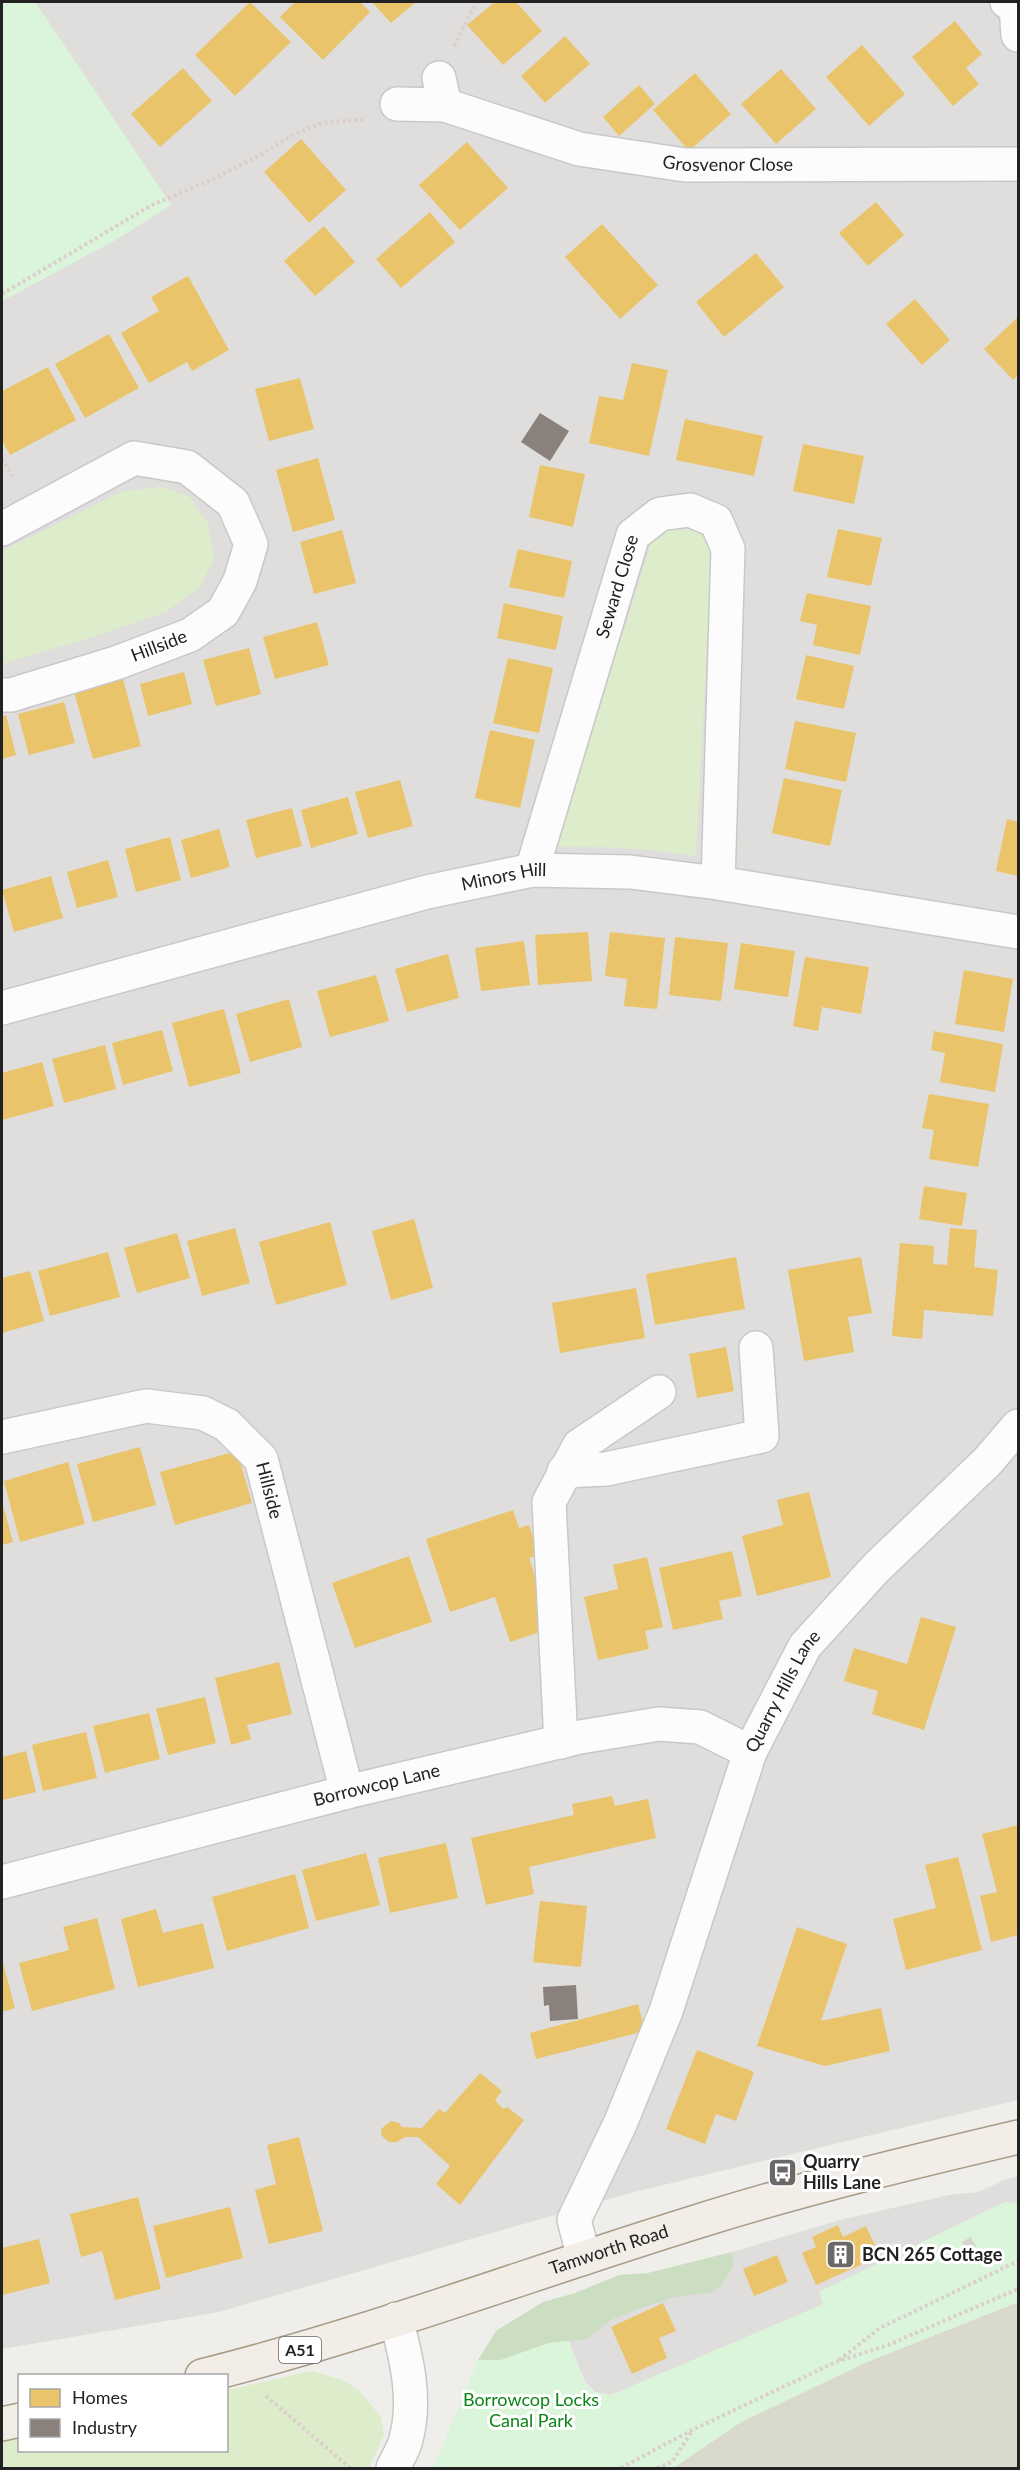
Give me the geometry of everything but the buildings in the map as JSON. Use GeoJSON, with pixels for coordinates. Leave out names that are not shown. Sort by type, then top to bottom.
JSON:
{"type":"FeatureCollection","features":[{"type":"Feature","properties":{"kind":"main road","name":"Tamworth Road"},"geometry":{"type":"LineString","coordinates":[[210,2374],[281,2356],[701,2220],[866,2174],[1018,2137]]}},
{"type":"Feature","properties":{"kind":"main road"},"geometry":{"type":"LineString","coordinates":[[2,2424],[18,2420]]}},
{"type":"Feature","properties":{"kind":"street","name":"Grosvenor Close"},"geometry":{"type":"LineString","coordinates":[[397,104],[442,92],[579,149],[686,165],[1018,164]]}},
{"type":"Feature","properties":{"kind":"street","name":"Hillside"},"geometry":{"type":"LineString","coordinates":[[2,530],[134,458],[187,467],[233,503],[251,544],[240,581],[223,612],[190,635],[116,663],[11,695],[2,695]]}},
{"type":"Feature","properties":{"kind":"street","name":"Seward Close"},"geometry":{"type":"LineString","coordinates":[[532,870],[633,535],[660,514],[690,510],[717,521],[728,549],[717,883]]}},
{"type":"Feature","properties":{"kind":"street","name":"Minors Hill"},"geometry":{"type":"LineString","coordinates":[[2,1008],[427,892],[532,870],[630,872],[717,883],[1018,932]]}},
{"type":"Feature","properties":{"kind":"street"},"geometry":{"type":"LineString","coordinates":[[564,1471],[606,1470],[762,1436],[756,1348]]}},
{"type":"Feature","properties":{"kind":"street"},"geometry":{"type":"LineString","coordinates":[[561,1742],[549,1502],[579,1446],[659,1392]]}},
{"type":"Feature","properties":{"kind":"street","name":"Hillside"},"geometry":{"type":"LineString","coordinates":[[2,1437],[146,1406],[202,1413],[227,1425],[261,1460],[347,1792]]}},
{"type":"Feature","properties":{"kind":"street","name":"Quarry Hills Lane"},"geometry":{"type":"LineString","coordinates":[[584,2258],[574,2220],[620,2124],[666,2011],[750,1752],[805,1646],[876,1568],[987,1462],[1018,1426]]}},
{"type":"Feature","properties":{"kind":"street","name":"Borrowcop Lane"},"geometry":{"type":"LineString","coordinates":[[2,1882],[347,1792],[561,1742],[659,1724],[700,1727],[750,1752]]}},
{"type":"Feature","properties":{"kind":"street"},"geometry":{"type":"LineString","coordinates":[[393,2469],[406,2439],[410,2412],[410,2388],[396,2319]]}},
{"type":"Feature","properties":{"kind":"path"},"geometry":{"type":"LineString","coordinates":[[442,92],[476,2]]}},
{"type":"Feature","properties":{"kind":"path"},"geometry":{"type":"LineString","coordinates":[[2,294],[152,205],[211,180],[262,154],[294,134],[322,123],[383,118],[397,104]]}},
{"type":"Feature","properties":{"kind":"path"},"geometry":{"type":"LineString","coordinates":[[836,2362],[880,2328],[1018,2261]]}},
{"type":"Feature","properties":{"kind":"path"},"geometry":{"type":"LineString","coordinates":[[621,2469],[692,2430],[836,2362],[888,2345],[1018,2289]]}},
{"type":"Feature","properties":{"kind":"path"},"geometry":{"type":"LineString","coordinates":[[234,2368],[350,2469]]}},
{"type":"Feature","properties":{"kind":"path"},"geometry":{"type":"LineString","coordinates":[[657,2469],[672,2462],[692,2430]]}},
{"type":"Feature","properties":{"kind":"shaded area"},"geometry":{"type":"Polygon","coordinates":[[[35,2],[1018,2],[1018,2100],[634,2192],[219,2312],[2,2349],[2,301],[117,239],[171,205],[35,2]]]}},
{"type":"Feature","properties":{"kind":"shaded area"},"geometry":{"type":"Polygon","coordinates":[[[1018,2176],[1018,2204],[1005,2202],[819,2292],[824,2304],[611,2395],[595,2392],[585,2382],[561,2322],[648,2273],[732,2252],[840,2220],[949,2195],[978,2192],[1018,2176]]]}},
{"type":"Feature","properties":{"kind":"shaded area"},"geometry":{"type":"Polygon","coordinates":[[[1018,2302],[1018,2468],[673,2468],[741,2422],[867,2362],[1018,2302]]]}},
{"type":"Feature","properties":{"kind":"green space"},"geometry":{"type":"Polygon","coordinates":[[[2,2],[35,2],[171,205],[117,239],[2,301],[2,2]]]}},
{"type":"Feature","properties":{"kind":"green space"},"geometry":{"type":"Polygon","coordinates":[[[162,487],[190,497],[208,524],[214,559],[199,588],[166,612],[2,664],[2,551],[123,491],[162,487]]]}},
{"type":"Feature","properties":{"kind":"green space"},"geometry":{"type":"Polygon","coordinates":[[[686,529],[702,534],[712,548],[696,856],[626,848],[556,847],[651,544],[663,530],[686,529]]]}},
{"type":"Feature","properties":{"kind":"green space","name":"Borrowcop Locks Canal Park"},"geometry":{"type":"Polygon","coordinates":[[[1005,2202],[1018,2204],[1018,2302],[867,2362],[741,2422],[673,2468],[433,2468],[478,2360],[501,2360],[549,2343],[568,2341],[585,2382],[595,2392],[611,2395],[823,2304],[819,2292],[1005,2202]]]}},
{"type":"Feature","properties":{"kind":"green space"},"geometry":{"type":"Polygon","coordinates":[[[732,2252],[734,2265],[722,2284],[713,2292],[675,2297],[644,2307],[611,2320],[587,2339],[549,2343],[501,2360],[478,2360],[496,2331],[543,2302],[575,2293],[619,2275],[648,2273],[732,2252]]]}},
{"type":"Feature","properties":{"kind":"green space"},"geometry":{"type":"Polygon","coordinates":[[[311,2371],[340,2379],[358,2389],[381,2417],[384,2435],[369,2468],[2,2468],[2,2442],[18,2438],[18,2452],[228,2452],[228,2390],[311,2371]]]}},
{"type":"Feature","properties":{"kind":"place","name":"Quarry Hills Lane"},"geometry":{"type":"Point","coordinates":[782,2172]}},
{"type":"Feature","properties":{"kind":"place","name":"BCN 265 Cottage"},"geometry":{"type":"Point","coordinates":[841,2255]}}]}
